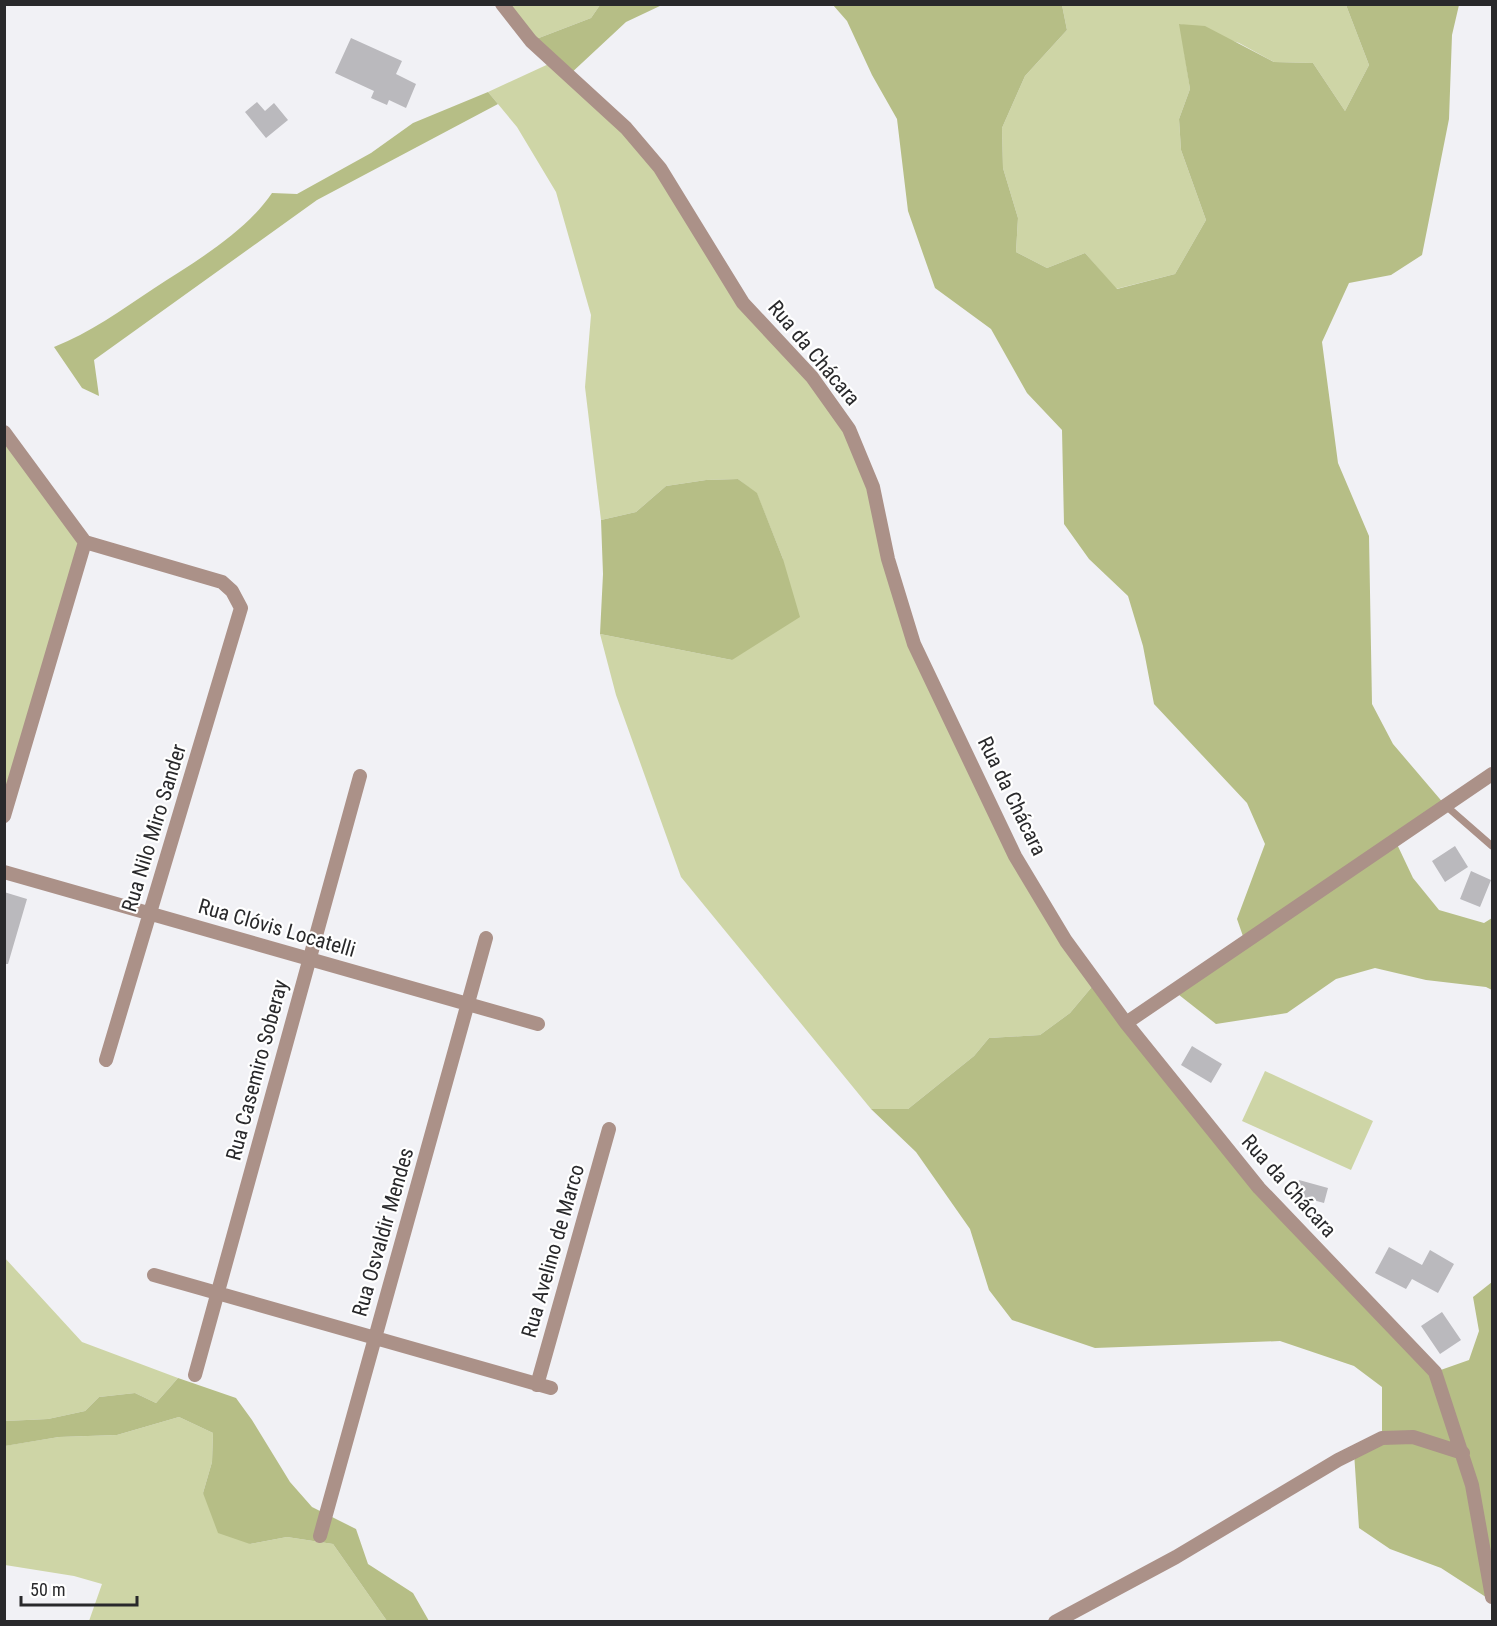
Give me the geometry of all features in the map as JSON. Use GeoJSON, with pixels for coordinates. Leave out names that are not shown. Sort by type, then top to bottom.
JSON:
{"type":"FeatureCollection","features":[{"type":"Feature","properties":{"kind":"street","name":"Rua da Chácara"},"geometry":{"type":"LineString","coordinates":[[502,4],[531,41],[626,128],[660,168],[743,303],[812,377],[849,429],[860,448],[873,487],[888,559],[914,644],[1015,856],[1066,941],[1126,1023],[1259,1188],[1435,1372],[1472,1485],[1488,1558],[1492,1597]]}},
{"type":"Feature","properties":{"kind":"street"},"geometry":{"type":"LineString","coordinates":[[4,432],[85,542],[4,816]]}},
{"type":"Feature","properties":{"kind":"street","name":"Rua Nilo Miro Sander"},"geometry":{"type":"LineString","coordinates":[[85,542],[222,582],[232,591],[241,608],[106,1060]]}},
{"type":"Feature","properties":{"kind":"street"},"geometry":{"type":"LineString","coordinates":[[1126,1023],[1492,774]]}},
{"type":"Feature","properties":{"kind":"street","name":"Rua Casemiro Soberay"},"geometry":{"type":"LineString","coordinates":[[195,1375],[360,776]]}},
{"type":"Feature","properties":{"kind":"street","name":"Rua Clóvis Locatelli"},"geometry":{"type":"LineString","coordinates":[[4,872],[538,1024]]}},
{"type":"Feature","properties":{"kind":"street","name":"Rua Osvaldir Mendes"},"geometry":{"type":"LineString","coordinates":[[320,1536],[486,938]]}},
{"type":"Feature","properties":{"kind":"street","name":"Rua Avelino de Marco"},"geometry":{"type":"LineString","coordinates":[[375,1338],[544,1387],[609,1129]]}},
{"type":"Feature","properties":{"kind":"street"},"geometry":{"type":"LineString","coordinates":[[154,1275],[375,1338]]}},
{"type":"Feature","properties":{"kind":"street"},"geometry":{"type":"LineString","coordinates":[[1055,1622],[1176,1557],[1338,1460],[1382,1438],[1413,1437],[1463,1453]]}},
{"type":"Feature","properties":{"kind":"lane"},"geometry":{"type":"LineString","coordinates":[[1445,805],[1492,846]]}},
{"type":"Feature","properties":{"kind":"green space"},"geometry":{"type":"Polygon","coordinates":[[[502,5],[600,5],[591,18],[531,41],[502,5]]]}},
{"type":"Feature","properties":{"kind":"green space"},"geometry":{"type":"Polygon","coordinates":[[[600,5],[662,5],[626,22],[568,76],[531,41],[591,18],[600,5]]]}},
{"type":"Feature","properties":{"kind":"green space"},"geometry":{"type":"Polygon","coordinates":[[[833,5],[1062,5],[1067,30],[1025,76],[1002,128],[1003,168],[1018,218],[1016,252],[1047,268],[1085,253],[1117,289],[1175,274],[1206,220],[1181,150],[1179,119],[1190,89],[1179,24],[1205,26],[1274,62],[1313,63],[1345,111],[1369,65],[1346,5],[1459,5],[1452,35],[1449,119],[1422,255],[1391,275],[1349,283],[1322,342],[1338,463],[1369,536],[1372,704],[1393,744],[1445,805],[1395,840],[1413,878],[1439,910],[1484,923],[1492,918],[1492,990],[1486,987],[1426,980],[1375,968],[1336,979],[1287,1013],[1216,1024],[1174,991],[1245,942],[1237,919],[1265,844],[1247,803],[1154,704],[1143,646],[1128,596],[1089,559],[1064,524],[1062,430],[1027,393],[991,329],[935,288],[908,211],[897,119],[872,75],[847,21],[833,5]]]}},
{"type":"Feature","properties":{"kind":"green space"},"geometry":{"type":"Polygon","coordinates":[[[1062,5],[1346,5],[1369,65],[1345,111],[1313,63],[1274,62],[1239,43],[1180,24],[1190,89],[1179,119],[1181,150],[1206,220],[1175,274],[1116,289],[1085,253],[1047,268],[1016,252],[1018,218],[1003,168],[1002,128],[1025,76],[1067,30],[1062,5]]]}},
{"type":"Feature","properties":{"kind":"green space"},"geometry":{"type":"Polygon","coordinates":[[[553,62],[626,128],[743,303],[849,429],[914,644],[1015,856],[1096,982],[1070,1013],[1040,1035],[989,1038],[974,1056],[908,1109],[871,1109],[681,877],[616,695],[600,634],[732,660],[783,559],[757,494],[738,479],[706,480],[666,486],[636,512],[601,520],[585,387],[591,315],[556,192],[517,127],[488,92],[553,62]]]}},
{"type":"Feature","properties":{"kind":"green space"},"geometry":{"type":"Polygon","coordinates":[[[488,92],[498,104],[317,200],[94,360],[99,396],[82,388],[54,347],[105,321],[201,258],[247,222],[272,193],[297,194],[371,153],[413,123],[488,92]]]}},
{"type":"Feature","properties":{"kind":"green space"},"geometry":{"type":"Polygon","coordinates":[[[5,432],[85,542],[5,816],[5,432]]]}},
{"type":"Feature","properties":{"kind":"green space"},"geometry":{"type":"Polygon","coordinates":[[[738,479],[757,493],[783,559],[800,617],[732,660],[600,634],[603,574],[601,520],[636,512],[666,486],[706,480],[738,479]]]}},
{"type":"Feature","properties":{"kind":"green space"},"geometry":{"type":"Polygon","coordinates":[[[1096,982],[1259,1188],[1435,1372],[1469,1360],[1479,1331],[1473,1297],[1492,1282],[1492,1601],[1441,1568],[1390,1549],[1359,1528],[1354,1452],[1382,1438],[1382,1387],[1354,1366],[1280,1341],[1095,1348],[1012,1320],[989,1290],[970,1229],[916,1152],[871,1109],[908,1109],[974,1056],[989,1038],[1040,1035],[1070,1013],[1096,982]]]}},
{"type":"Feature","properties":{"kind":"green space"},"geometry":{"type":"Polygon","coordinates":[[[1265,1071],[1373,1121],[1351,1170],[1242,1121],[1265,1071]]]}},
{"type":"Feature","properties":{"kind":"green space"},"geometry":{"type":"Polygon","coordinates":[[[4,1257],[82,1342],[178,1378],[156,1403],[135,1393],[99,1397],[85,1411],[48,1419],[5,1421],[4,1257]]]}},
{"type":"Feature","properties":{"kind":"green space"},"geometry":{"type":"Polygon","coordinates":[[[178,1378],[236,1398],[290,1482],[312,1507],[356,1529],[368,1564],[413,1593],[429,1621],[387,1621],[333,1544],[287,1537],[250,1544],[218,1533],[203,1493],[212,1462],[213,1433],[179,1417],[117,1435],[59,1437],[5,1446],[5,1421],[48,1419],[85,1411],[99,1397],[135,1393],[156,1403],[178,1378]]]}},
{"type":"Feature","properties":{"kind":"green space"},"geometry":{"type":"Polygon","coordinates":[[[179,1417],[213,1433],[212,1462],[203,1493],[250,1544],[287,1537],[333,1544],[387,1621],[89,1621],[102,1584],[74,1576],[5,1565],[4,1446],[59,1437],[117,1435],[179,1417]]]}},
{"type":"Feature","properties":{"kind":"building"},"geometry":{"type":"Polygon","coordinates":[[[351,38],[402,61],[396,74],[416,84],[406,108],[389,100],[387,105],[371,98],[374,91],[335,73],[351,38]]]}},
{"type":"Feature","properties":{"kind":"building"},"geometry":{"type":"Polygon","coordinates":[[[257,102],[265,111],[274,103],[288,120],[266,138],[245,112],[257,102]]]}},
{"type":"Feature","properties":{"kind":"building"},"geometry":{"type":"Polygon","coordinates":[[[1455,846],[1468,867],[1445,882],[1432,861],[1455,846]]]}},
{"type":"Feature","properties":{"kind":"building"},"geometry":{"type":"Polygon","coordinates":[[[1471,871],[1491,880],[1480,907],[1460,899],[1471,871]]]}},
{"type":"Feature","properties":{"kind":"building"},"geometry":{"type":"Polygon","coordinates":[[[4,892],[27,899],[8,964],[4,964],[4,892]]]}},
{"type":"Feature","properties":{"kind":"building"},"geometry":{"type":"Polygon","coordinates":[[[1192,1046],[1222,1064],[1211,1083],[1181,1065],[1192,1046]]]}},
{"type":"Feature","properties":{"kind":"building"},"geometry":{"type":"Polygon","coordinates":[[[1299,1180],[1328,1188],[1324,1203],[1295,1195],[1299,1180]]]}},
{"type":"Feature","properties":{"kind":"building"},"geometry":{"type":"Polygon","coordinates":[[[1389,1247],[1422,1265],[1430,1250],[1454,1264],[1438,1293],[1412,1279],[1406,1289],[1375,1273],[1389,1247]]]}},
{"type":"Feature","properties":{"kind":"building"},"geometry":{"type":"Polygon","coordinates":[[[1442,1312],[1461,1340],[1440,1354],[1421,1326],[1442,1312]]]}}]}
